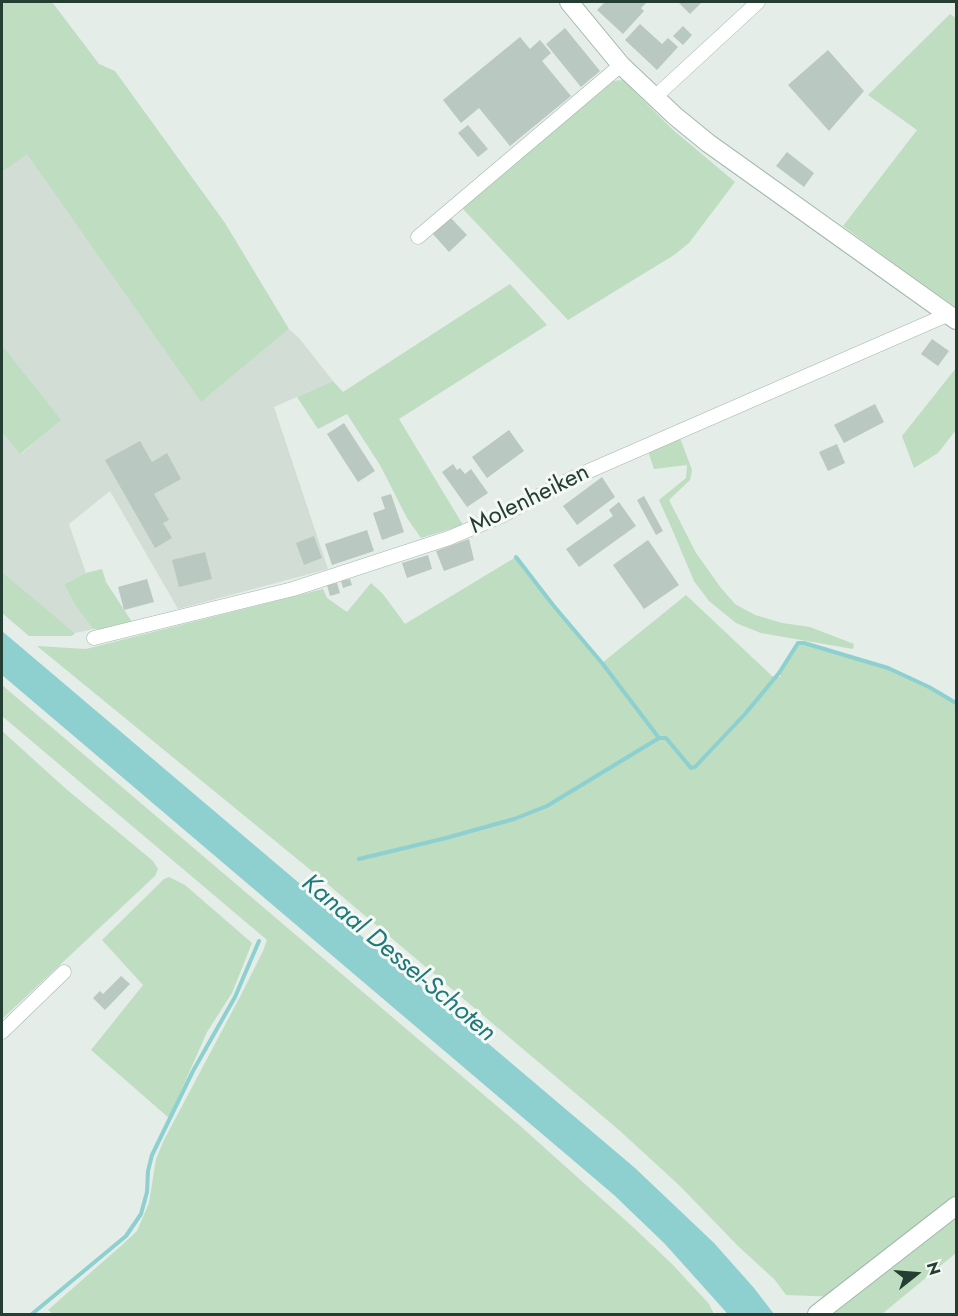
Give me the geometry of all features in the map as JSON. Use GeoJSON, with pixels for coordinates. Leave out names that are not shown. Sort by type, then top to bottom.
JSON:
{"type":"FeatureCollection","features":[{"type":"Feature","properties":{"kind":"street","name":"Molenheiken"},"geometry":{"type":"LineString","coordinates":[[569,2],[621,65],[675,116],[708,143],[952,317]]}},
{"type":"Feature","properties":{"kind":"street"},"geometry":{"type":"LineString","coordinates":[[655,97],[758,2]]}},
{"type":"Feature","properties":{"kind":"street"},"geometry":{"type":"LineString","coordinates":[[418,237],[621,65]]}},
{"type":"Feature","properties":{"kind":"street","name":"Molenheiken"},"geometry":{"type":"LineString","coordinates":[[94,638],[293,589],[449,538],[501,516],[575,477],[952,317]]}},
{"type":"Feature","properties":{"kind":"street"},"geometry":{"type":"LineString","coordinates":[[2,1032],[64,972]]}},
{"type":"Feature","properties":{"kind":"street"},"geometry":{"type":"LineString","coordinates":[[819,1313],[957,1206]]}},
{"type":"Feature","properties":{"kind":"shaded area"},"geometry":{"type":"Polygon","coordinates":[[[27,153],[201,402],[289,329],[299,338],[333,381],[274,407],[328,569],[178,609],[110,491],[69,524],[86,573],[64,584],[75,605],[93,629],[75,633],[2,572],[2,432],[21,454],[60,420],[2,345],[2,172],[27,153]]]}},
{"type":"Feature","properties":{"kind":"green space"},"geometry":{"type":"Polygon","coordinates":[[[2,2],[52,2],[99,64],[115,71],[225,223],[289,329],[201,402],[27,154],[2,172],[2,2]]]}},
{"type":"Feature","properties":{"kind":"green space"},"geometry":{"type":"Polygon","coordinates":[[[950,14],[956,18],[956,310],[843,226],[917,130],[868,95],[950,14]]]}},
{"type":"Feature","properties":{"kind":"green space"},"geometry":{"type":"Polygon","coordinates":[[[623,80],[672,129],[735,182],[689,243],[674,255],[568,320],[462,208],[613,81],[623,80]]]}},
{"type":"Feature","properties":{"kind":"green space"},"geometry":{"type":"Polygon","coordinates":[[[510,284],[547,325],[399,419],[463,525],[421,538],[407,518],[380,465],[347,414],[318,429],[297,397],[333,381],[343,392],[510,284]]]}},
{"type":"Feature","properties":{"kind":"green space"},"geometry":{"type":"Polygon","coordinates":[[[2,345],[61,420],[20,454],[2,432],[2,345]]]}},
{"type":"Feature","properties":{"kind":"green space"},"geometry":{"type":"Polygon","coordinates":[[[956,368],[956,430],[938,453],[914,468],[902,436],[956,368]]]}},
{"type":"Feature","properties":{"kind":"green space"},"geometry":{"type":"Polygon","coordinates":[[[680,438],[692,470],[690,480],[669,500],[696,553],[721,588],[735,604],[755,615],[782,623],[810,627],[854,644],[853,649],[761,633],[736,623],[709,601],[694,581],[659,500],[686,478],[687,465],[654,469],[648,451],[680,438]]]}},
{"type":"Feature","properties":{"kind":"green space"},"geometry":{"type":"Polygon","coordinates":[[[516,557],[602,663],[686,595],[772,676],[781,677],[779,673],[798,643],[804,643],[888,668],[929,687],[956,703],[956,1253],[882,1314],[835,1314],[839,1297],[786,1295],[775,1280],[737,1245],[680,1186],[619,1130],[318,876],[37,646],[86,649],[323,589],[327,598],[347,612],[371,583],[383,594],[405,624],[516,557]]]}},
{"type":"Feature","properties":{"kind":"green space"},"geometry":{"type":"Polygon","coordinates":[[[102,569],[106,582],[132,622],[106,629],[93,629],[75,605],[64,584],[86,573],[102,569]]]}},
{"type":"Feature","properties":{"kind":"green space"},"geometry":{"type":"Polygon","coordinates":[[[2,572],[75,633],[72,636],[29,636],[2,613],[2,572]]]}},
{"type":"Feature","properties":{"kind":"green space"},"geometry":{"type":"Polygon","coordinates":[[[2,685],[518,1124],[673,1265],[709,1304],[714,1314],[53,1314],[48,1310],[137,1231],[149,1203],[156,1159],[164,1140],[242,993],[267,940],[2,716],[2,685]]]}},
{"type":"Feature","properties":{"kind":"green space"},"geometry":{"type":"Polygon","coordinates":[[[2,731],[65,788],[153,861],[158,869],[155,876],[2,1019],[2,731]]]}},
{"type":"Feature","properties":{"kind":"green space"},"geometry":{"type":"Polygon","coordinates":[[[169,877],[185,885],[252,943],[232,993],[207,1032],[169,1118],[91,1050],[143,985],[102,940],[164,879],[169,877]]]}},
{"type":"Feature","properties":{"kind":"water"},"geometry":{"type":"Polygon","coordinates":[[[2,631],[635,1168],[714,1243],[774,1314],[727,1314],[665,1244],[614,1195],[2,675],[2,631]]]}},
{"type":"Feature","properties":{"kind":"building"},"geometry":{"type":"Polygon","coordinates":[[[605,2],[647,2],[641,8],[644,11],[623,34],[597,10],[605,2]]]}},
{"type":"Feature","properties":{"kind":"building"},"geometry":{"type":"Polygon","coordinates":[[[678,2],[702,2],[690,14],[678,2]]]}},
{"type":"Feature","properties":{"kind":"building"},"geometry":{"type":"Polygon","coordinates":[[[640,24],[662,44],[668,38],[678,47],[657,70],[625,40],[640,24]]]}},
{"type":"Feature","properties":{"kind":"building"},"geometry":{"type":"Polygon","coordinates":[[[683,26],[692,35],[683,45],[673,36],[683,26]]]}},
{"type":"Feature","properties":{"kind":"building"},"geometry":{"type":"Polygon","coordinates":[[[565,28],[600,71],[581,87],[546,44],[565,28]]]}},
{"type":"Feature","properties":{"kind":"building"},"geometry":{"type":"Polygon","coordinates":[[[520,37],[530,49],[540,40],[551,53],[542,61],[571,96],[510,146],[479,108],[461,123],[443,100],[520,37]]]}},
{"type":"Feature","properties":{"kind":"building"},"geometry":{"type":"Polygon","coordinates":[[[828,50],[864,91],[829,131],[788,85],[828,50]]]}},
{"type":"Feature","properties":{"kind":"building"},"geometry":{"type":"Polygon","coordinates":[[[468,125],[488,149],[478,157],[458,133],[468,125]]]}},
{"type":"Feature","properties":{"kind":"building"},"geometry":{"type":"Polygon","coordinates":[[[787,152],[814,173],[804,187],[776,166],[787,152]]]}},
{"type":"Feature","properties":{"kind":"building"},"geometry":{"type":"Polygon","coordinates":[[[449,216],[467,235],[449,252],[432,233],[449,216]]]}},
{"type":"Feature","properties":{"kind":"building"},"geometry":{"type":"Polygon","coordinates":[[[932,339],[949,351],[938,366],[921,354],[932,339]]]}},
{"type":"Feature","properties":{"kind":"building"},"geometry":{"type":"Polygon","coordinates":[[[875,404],[884,422],[844,443],[834,425],[875,404]]]}},
{"type":"Feature","properties":{"kind":"building"},"geometry":{"type":"Polygon","coordinates":[[[344,423],[375,471],[358,482],[327,434],[344,423]]]}},
{"type":"Feature","properties":{"kind":"building"},"geometry":{"type":"Polygon","coordinates":[[[509,430],[524,451],[487,478],[472,457],[509,430]]]}},
{"type":"Feature","properties":{"kind":"building"},"geometry":{"type":"Polygon","coordinates":[[[140,441],[152,462],[167,453],[181,479],[154,494],[169,520],[163,523],[172,538],[155,548],[105,460],[140,441]]]}},
{"type":"Feature","properties":{"kind":"building"},"geometry":{"type":"Polygon","coordinates":[[[837,444],[845,463],[828,471],[819,452],[837,444]]]}},
{"type":"Feature","properties":{"kind":"building"},"geometry":{"type":"Polygon","coordinates":[[[453,464],[457,470],[460,468],[465,474],[471,469],[488,493],[467,507],[442,472],[453,464]]]}},
{"type":"Feature","properties":{"kind":"building"},"geometry":{"type":"Polygon","coordinates":[[[602,477],[615,497],[577,525],[563,506],[602,477]]]}},
{"type":"Feature","properties":{"kind":"building"},"geometry":{"type":"Polygon","coordinates":[[[391,494],[404,532],[382,540],[373,513],[385,509],[381,497],[391,494]]]}},
{"type":"Feature","properties":{"kind":"building"},"geometry":{"type":"Polygon","coordinates":[[[644,496],[663,531],[656,535],[637,500],[644,496]]]}},
{"type":"Feature","properties":{"kind":"building"},"geometry":{"type":"Polygon","coordinates":[[[619,502],[636,526],[579,567],[566,549],[613,516],[609,510],[619,502]]]}},
{"type":"Feature","properties":{"kind":"building"},"geometry":{"type":"Polygon","coordinates":[[[367,530],[374,551],[332,565],[325,544],[367,530]]]}},
{"type":"Feature","properties":{"kind":"building"},"geometry":{"type":"Polygon","coordinates":[[[314,536],[322,558],[304,565],[296,543],[314,536]]]}},
{"type":"Feature","properties":{"kind":"building"},"geometry":{"type":"Polygon","coordinates":[[[469,539],[474,560],[444,571],[436,551],[469,539]]]}},
{"type":"Feature","properties":{"kind":"building"},"geometry":{"type":"Polygon","coordinates":[[[648,540],[679,585],[644,609],[613,565],[648,540]]]}},
{"type":"Feature","properties":{"kind":"building"},"geometry":{"type":"Polygon","coordinates":[[[205,552],[212,579],[179,587],[172,560],[205,552]]]}},
{"type":"Feature","properties":{"kind":"building"},"geometry":{"type":"Polygon","coordinates":[[[428,555],[432,569],[407,578],[402,563],[428,555]]]}},
{"type":"Feature","properties":{"kind":"building"},"geometry":{"type":"Polygon","coordinates":[[[147,579],[154,602],[124,610],[118,587],[147,579]]]}},
{"type":"Feature","properties":{"kind":"building"},"geometry":{"type":"Polygon","coordinates":[[[350,579],[352,585],[343,588],[341,581],[350,579]]]}},
{"type":"Feature","properties":{"kind":"building"},"geometry":{"type":"Polygon","coordinates":[[[337,583],[340,593],[330,596],[327,585],[337,583]]]}},
{"type":"Feature","properties":{"kind":"building"},"geometry":{"type":"Polygon","coordinates":[[[121,976],[130,984],[105,1010],[93,998],[100,991],[103,994],[121,976]]]}},
{"type":"Feature","properties":{"kind":"waterway"},"geometry":{"type":"LineString","coordinates":[[516,557],[659,738]]}},
{"type":"Feature","properties":{"kind":"waterway"},"geometry":{"type":"LineString","coordinates":[[359,859],[514,819],[547,806],[659,738],[666,738],[691,768],[695,767],[745,714],[779,673],[798,643],[888,668],[929,687],[956,703]]}},
{"type":"Feature","properties":{"kind":"waterway"},"geometry":{"type":"LineString","coordinates":[[32,1314],[126,1236],[141,1214],[147,1192],[148,1171],[152,1155],[193,1071],[235,997],[259,941]]}},
{"type":"Feature","properties":{"kind":"water label","name":"Kanaal Dessel-Schoten"},"geometry":{"type":"Point","coordinates":[398,959]}}]}
